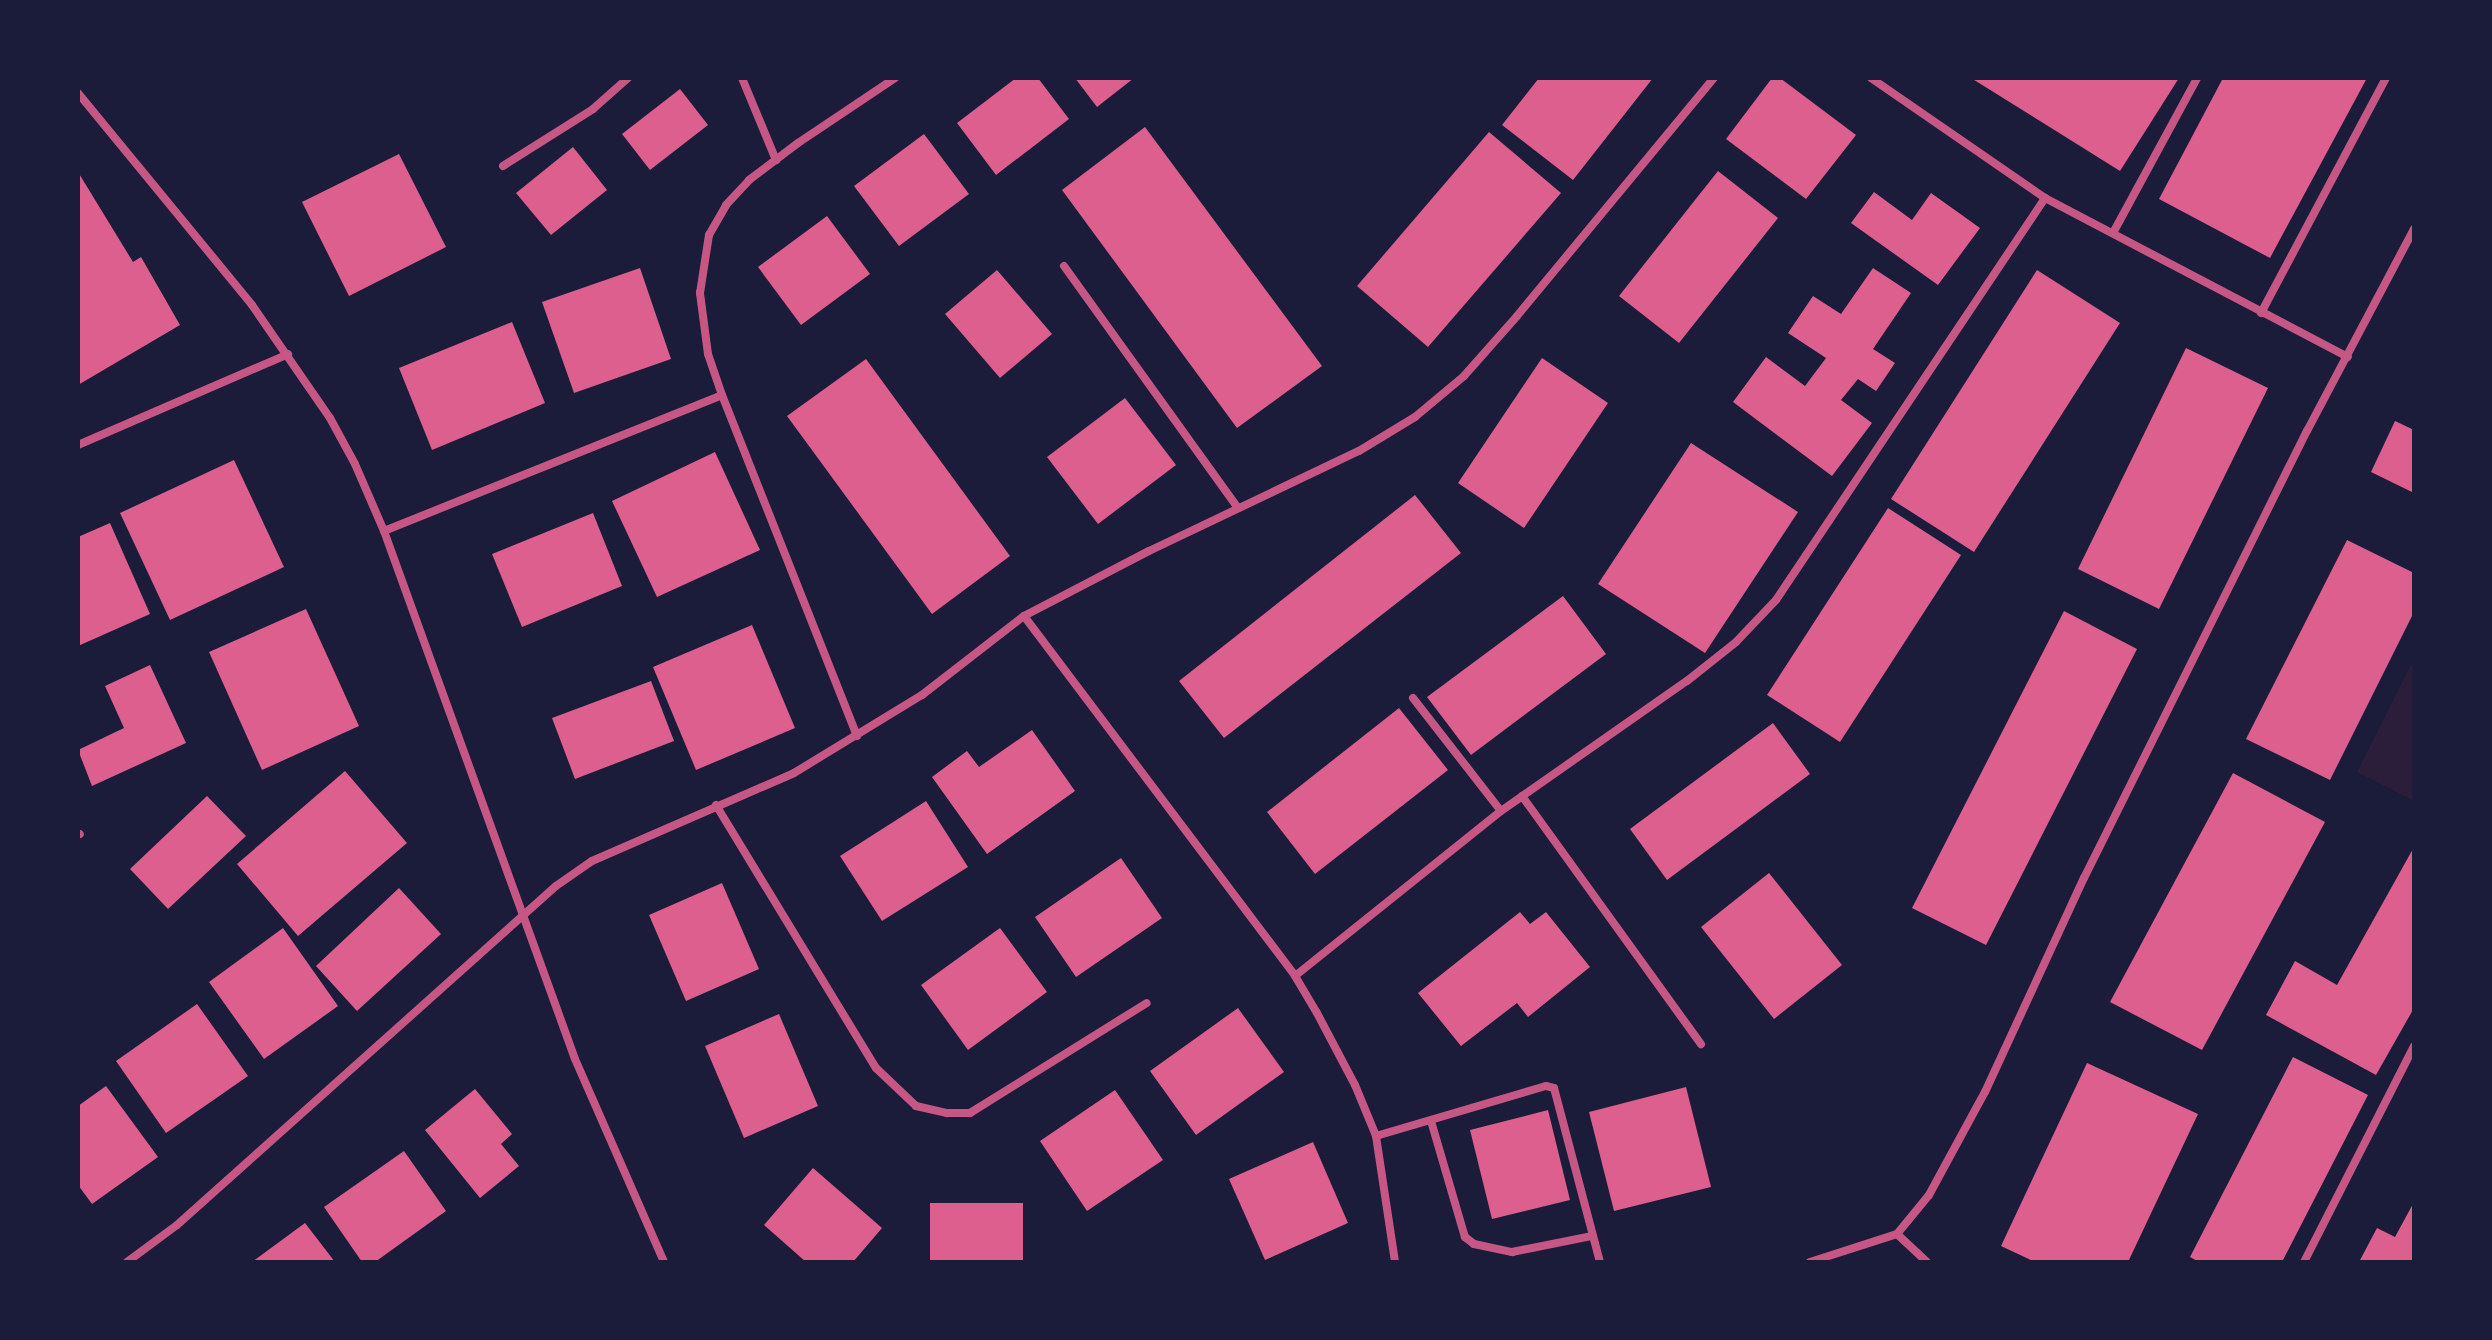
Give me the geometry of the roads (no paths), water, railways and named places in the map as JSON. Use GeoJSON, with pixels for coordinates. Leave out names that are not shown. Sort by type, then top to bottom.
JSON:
{"type":"FeatureCollection","features":[{"type":"Feature","properties":{"kind":"street"},"geometry":{"type":"LineString","coordinates":[[503,166],[593,109],[628,78]]}},
{"type":"Feature","properties":{"kind":"street"},"geometry":{"type":"LineString","coordinates":[[742,78],[776,160]]}},
{"type":"Feature","properties":{"kind":"street"},"geometry":{"type":"LineString","coordinates":[[857,736],[722,395],[708,354],[700,293],[702,264],[709,235],[726,205],[749,180],[895,78]]}},
{"type":"Feature","properties":{"kind":"street"},"geometry":{"type":"LineString","coordinates":[[127,1262],[177,1225],[556,886],[592,861],[794,773],[922,695],[1024,616],[1237,507],[1359,451],[1415,417],[1464,376],[1714,78]]}},
{"type":"Feature","properties":{"kind":"street"},"geometry":{"type":"LineString","coordinates":[[1871,78],[2045,198],[2348,357]]}},
{"type":"Feature","properties":{"kind":"street"},"geometry":{"type":"LineString","coordinates":[[2113,233],[2197,78]]}},
{"type":"Feature","properties":{"kind":"street"},"geometry":{"type":"LineString","coordinates":[[2261,313],[2386,78]]}},
{"type":"Feature","properties":{"kind":"street"},"geometry":{"type":"LineString","coordinates":[[78,93],[252,305],[330,418],[384,531],[575,1059],[664,1262]]}},
{"type":"Feature","properties":{"kind":"street"},"geometry":{"type":"LineString","coordinates":[[1295,976],[1501,811],[1687,681],[1736,642],[1776,600],[2045,198]]}},
{"type":"Feature","properties":{"kind":"street"},"geometry":{"type":"LineString","coordinates":[[1810,1262],[1897,1234],[1929,1195],[1959,1144],[2084,878],[2300,445],[2414,229]]}},
{"type":"Feature","properties":{"kind":"street"},"geometry":{"type":"LineString","coordinates":[[1064,266],[1237,507]]}},
{"type":"Feature","properties":{"kind":"street"},"geometry":{"type":"LineString","coordinates":[[78,445],[288,354]]}},
{"type":"Feature","properties":{"kind":"street"},"geometry":{"type":"LineString","coordinates":[[384,531],[722,395]]}},
{"type":"Feature","properties":{"kind":"street"},"geometry":{"type":"LineString","coordinates":[[1024,616],[1295,976],[1355,1085],[1376,1136],[1395,1262]]}},
{"type":"Feature","properties":{"kind":"street"},"geometry":{"type":"LineString","coordinates":[[1413,698],[1501,811]]}},
{"type":"Feature","properties":{"kind":"street"},"geometry":{"type":"LineString","coordinates":[[1522,796],[1701,1044]]}},
{"type":"Feature","properties":{"kind":"street"},"geometry":{"type":"LineString","coordinates":[[716,805],[876,1068],[916,1106],[947,1113],[970,1113],[1147,1003]]}},
{"type":"Feature","properties":{"kind":"street"},"geometry":{"type":"LineString","coordinates":[[2304,1262],[2414,1046]]}},
{"type":"Feature","properties":{"kind":"street"},"geometry":{"type":"LineString","coordinates":[[1376,1136],[1546,1086],[1554,1088],[1600,1262]]}},
{"type":"Feature","properties":{"kind":"street"},"geometry":{"type":"LineString","coordinates":[[1431,1121],[1465,1237],[1474,1244],[1512,1252],[1592,1236]]}},
{"type":"Feature","properties":{"kind":"street"},"geometry":{"type":"LineString","coordinates":[[1897,1234],[1927,1262]]}}]}
